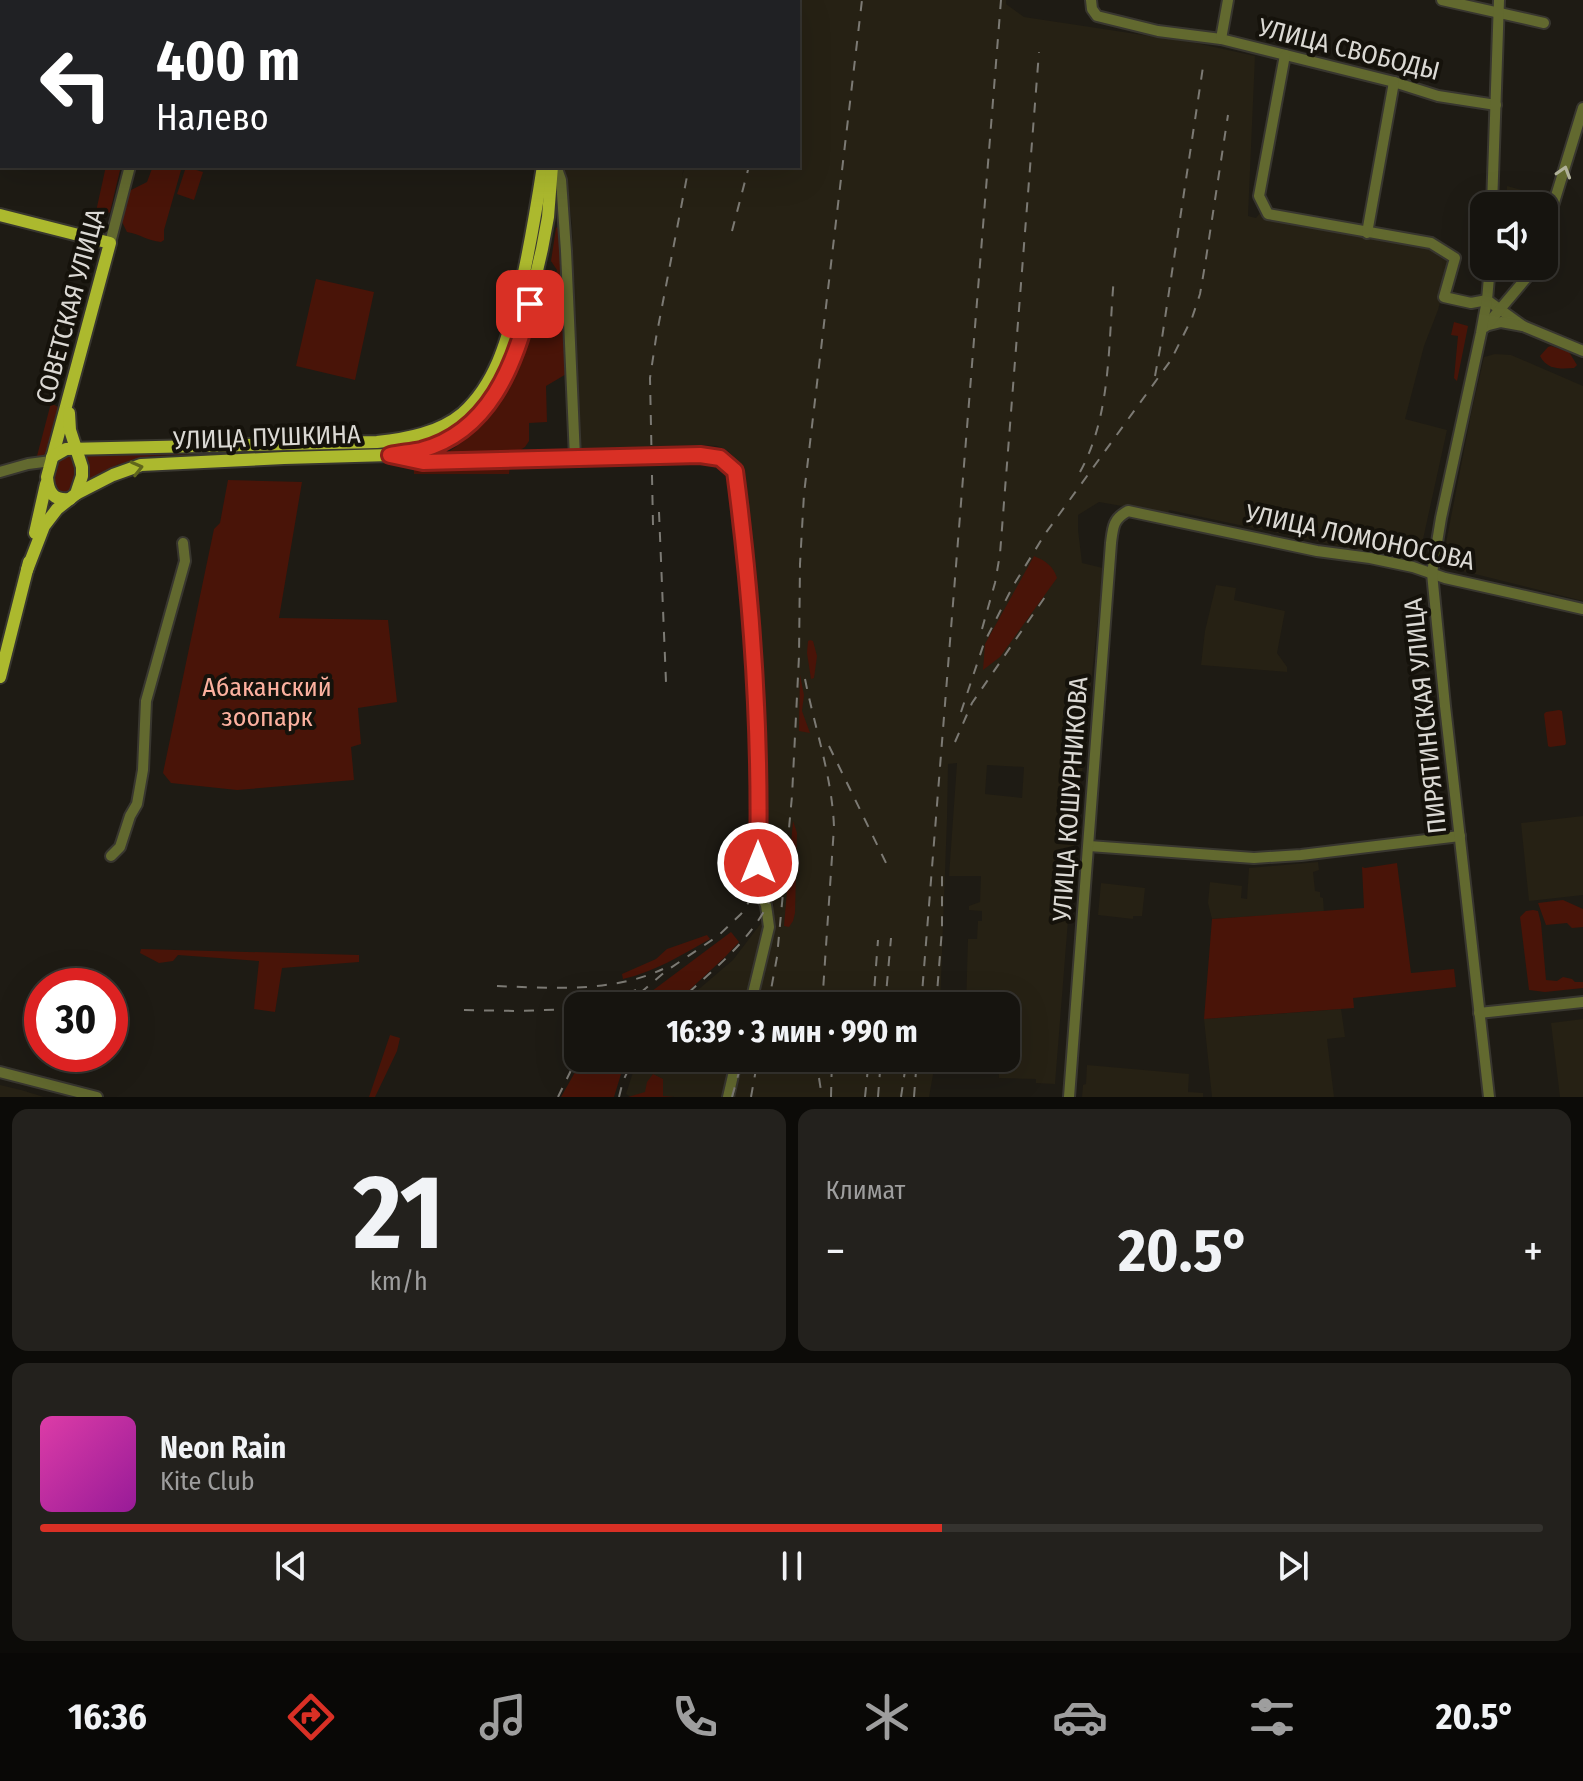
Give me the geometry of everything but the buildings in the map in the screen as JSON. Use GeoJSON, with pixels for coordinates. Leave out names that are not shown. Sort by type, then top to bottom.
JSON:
{"type":"FeatureCollection","features":[{"type":"Feature","properties":{"kind":"main road","name":"УЛИЦА ПУШКИНА"},"geometry":{"type":"LineString","coordinates":[[75,448],[396,440],[435,430],[462,414],[482,392],[497,366],[508,336],[531,247],[543,168]]}},
{"type":"Feature","properties":{"kind":"main road","name":"УЛИЦА ПУШКИНА"},"geometry":{"type":"LineString","coordinates":[[27,570],[44,526],[57,509],[73,496],[113,475],[141,465],[390,455],[422,450],[472,423],[496,394],[512,363],[530,304],[548,217],[554,168]]}},
{"type":"Feature","properties":{"kind":"main road"},"geometry":{"type":"LineString","coordinates":[[0,215],[110,243]]}},
{"type":"Feature","properties":{"kind":"main road","name":"СОВЕТСКАЯ УЛИЦА"},"geometry":{"type":"LineString","coordinates":[[52,459],[110,243]]}},
{"type":"Feature","properties":{"kind":"main road"},"geometry":{"type":"LineString","coordinates":[[47,477],[47,487],[55,498],[61,500],[73,496],[82,476],[70,430],[72,385]]}},
{"type":"Feature","properties":{"kind":"main road"},"geometry":{"type":"LineString","coordinates":[[70,430],[76,438],[87,443],[119,447]]}},
{"type":"Feature","properties":{"kind":"main road"},"geometry":{"type":"LineString","coordinates":[[0,677],[52,459],[66,449],[75,448]]}},
{"type":"Feature","properties":{"kind":"street","name":"УЛИЦА СВОБОДЫ"},"geometry":{"type":"LineString","coordinates":[[1090,0],[1097,16],[1158,31],[1221,39],[1438,96],[1496,105]]}},
{"type":"Feature","properties":{"kind":"street"},"geometry":{"type":"LineString","coordinates":[[1221,39],[1228,0]]}},
{"type":"Feature","properties":{"kind":"street"},"geometry":{"type":"LineString","coordinates":[[1442,0],[1544,23]]}},
{"type":"Feature","properties":{"kind":"street"},"geometry":{"type":"LineString","coordinates":[[1493,192],[1499,0]]}},
{"type":"Feature","properties":{"kind":"street"},"geometry":{"type":"LineString","coordinates":[[1285,55],[1259,196],[1268,214],[1431,243],[1455,258],[1444,297],[1471,303],[1487,300],[1523,326],[1583,351]]}},
{"type":"Feature","properties":{"kind":"street"},"geometry":{"type":"LineString","coordinates":[[1367,233],[1394,82]]}},
{"type":"Feature","properties":{"kind":"street"},"geometry":{"type":"LineString","coordinates":[[1557,192],[1583,108]]}},
{"type":"Feature","properties":{"kind":"street","name":"СОВЕТСКАЯ УЛИЦА"},"geometry":{"type":"LineString","coordinates":[[110,243],[129,168]]}},
{"type":"Feature","properties":{"kind":"street"},"geometry":{"type":"LineString","coordinates":[[555,168],[561,180],[566,251],[575,458]]}},
{"type":"Feature","properties":{"kind":"street","name":"ПИРЯТИНСКАЯ УЛИЦА"},"geometry":{"type":"LineString","coordinates":[[1489,280],[1483,330],[1441,518],[1432,573],[1489,1097]]}},
{"type":"Feature","properties":{"kind":"street"},"geometry":{"type":"LineString","coordinates":[[1483,330],[1524,280]]}},
{"type":"Feature","properties":{"kind":"street"},"geometry":{"type":"LineString","coordinates":[[1483,330],[1501,322],[1523,326]]}},
{"type":"Feature","properties":{"kind":"street"},"geometry":{"type":"LineString","coordinates":[[390,455],[423,462],[700,455],[720,458],[735,471],[744,534],[755,686],[757,888],[766,905],[769,927],[753,992]]}},
{"type":"Feature","properties":{"kind":"street"},"geometry":{"type":"LineString","coordinates":[[0,472],[52,459]]}},
{"type":"Feature","properties":{"kind":"street","name":"УЛИЦА ЛОМОНОСОВА"},"geometry":{"type":"LineString","coordinates":[[1128,511],[1317,551],[1370,558],[1583,609]]}},
{"type":"Feature","properties":{"kind":"street","name":"УЛИЦА КОШУРНИКОВА"},"geometry":{"type":"LineString","coordinates":[[1069,1097],[1111,543],[1114,525],[1119,516],[1128,511]]}},
{"type":"Feature","properties":{"kind":"street"},"geometry":{"type":"LineString","coordinates":[[111,856],[120,847],[137,804],[143,770],[146,701],[185,561],[183,543]]}},
{"type":"Feature","properties":{"kind":"street"},"geometry":{"type":"LineString","coordinates":[[1089,846],[1254,858],[1460,836]]}},
{"type":"Feature","properties":{"kind":"street"},"geometry":{"type":"LineString","coordinates":[[1479,1013],[1583,1002]]}},
{"type":"Feature","properties":{"kind":"street"},"geometry":{"type":"LineString","coordinates":[[0,1072],[97,1097]]}},
{"type":"Feature","properties":{"kind":"street"},"geometry":{"type":"LineString","coordinates":[[728,1097],[734,1072]]}},
{"type":"Feature","properties":{"kind":"shaded area"},"geometry":{"type":"Polygon","coordinates":[[[800,0],[1006,0],[1006,4],[1024,17],[1196,43],[1255,56],[1248,216],[1256,218],[1260,213],[1282,220],[1430,246],[1452,258],[1405,419],[1447,430],[1420,553],[1409,561],[1169,510],[1168,514],[1099,502],[1078,515],[1082,563],[1103,568],[1072,870],[1055,1084],[1036,1083],[1036,1079],[999,1078],[999,1072],[1020,1072],[1020,992],[966,992],[968,939],[977,939],[978,921],[982,921],[982,911],[969,910],[969,906],[980,902],[981,876],[949,876],[957,763],[948,764],[941,992],[695,992],[733,960],[774,906],[760,871],[756,607],[740,465],[728,451],[717,446],[580,450],[572,224],[564,168],[684,168],[682,177],[684,168],[800,168],[800,0]],[[987,765],[985,794],[1022,798],[1024,767],[987,765]]]}},
{"type":"Feature","properties":{"kind":"shaded area"},"geometry":{"type":"Polygon","coordinates":[[[1507,186],[1529,192],[1507,192],[1507,186]]]}},
{"type":"Feature","properties":{"kind":"shaded area"},"geometry":{"type":"Polygon","coordinates":[[[1511,355],[1583,386],[1583,601],[1447,567],[1445,548],[1471,414],[1484,357],[1511,355]]]}},
{"type":"Feature","properties":{"kind":"shaded area"},"geometry":{"type":"Polygon","coordinates":[[[1216,585],[1236,588],[1234,600],[1285,611],[1277,653],[1287,672],[1201,665],[1216,585]]]}},
{"type":"Feature","properties":{"kind":"shaded area"},"geometry":{"type":"Polygon","coordinates":[[[1583,816],[1583,895],[1529,901],[1521,823],[1583,816]]]}},
{"type":"Feature","properties":{"kind":"shaded area"},"geometry":{"type":"Polygon","coordinates":[[[1318,862],[1319,870],[1313,872],[1315,891],[1320,892],[1323,898],[1324,912],[1212,919],[1208,903],[1210,882],[1242,886],[1241,898],[1247,899],[1249,868],[1318,862]]]}},
{"type":"Feature","properties":{"kind":"shaded area"},"geometry":{"type":"Polygon","coordinates":[[[1101,883],[1145,888],[1142,916],[1133,916],[1133,919],[1098,915],[1101,883]]]}},
{"type":"Feature","properties":{"kind":"shaded area"},"geometry":{"type":"Polygon","coordinates":[[[1341,1009],[1345,1037],[1327,1039],[1334,1097],[1212,1097],[1204,1019],[1341,1009]]]}},
{"type":"Feature","properties":{"kind":"shaded area"},"geometry":{"type":"Polygon","coordinates":[[[1583,1019],[1583,1097],[1560,1097],[1551,1023],[1583,1019]]]}},
{"type":"Feature","properties":{"kind":"shaded area"},"geometry":{"type":"Polygon","coordinates":[[[1087,1065],[1189,1074],[1188,1092],[1203,1093],[1203,1097],[1082,1097],[1087,1065]]]}},
{"type":"Feature","properties":{"kind":"shaded area"},"geometry":{"type":"Polygon","coordinates":[[[633,1072],[933,1072],[929,1097],[631,1097],[626,1094],[633,1072]]]}},
{"type":"Feature","properties":{"kind":"shaded area"},"geometry":{"type":"Polygon","coordinates":[[[0,1085],[21,1090],[44,1097],[0,1097],[0,1085]]]}},
{"type":"Feature","properties":{"kind":"green space"},"geometry":{"type":"Polygon","coordinates":[[[106,168],[121,168],[110,212],[97,221],[95,216],[106,168]]]}},
{"type":"Feature","properties":{"kind":"green space"},"geometry":{"type":"Polygon","coordinates":[[[152,168],[181,170],[161,242],[127,232],[122,222],[129,191],[147,182],[152,168]]]}},
{"type":"Feature","properties":{"kind":"green space"},"geometry":{"type":"Polygon","coordinates":[[[186,168],[203,172],[194,200],[177,194],[186,168]]]}},
{"type":"Feature","properties":{"kind":"green space"},"geometry":{"type":"Polygon","coordinates":[[[560,225],[568,373],[546,386],[547,422],[529,423],[529,441],[511,456],[437,459],[481,425],[510,385],[530,339],[547,287],[553,286],[557,270],[551,261],[556,228],[560,225]]]}},
{"type":"Feature","properties":{"kind":"green space"},"geometry":{"type":"Polygon","coordinates":[[[316,279],[374,292],[355,380],[296,366],[316,279]]]}},
{"type":"Feature","properties":{"kind":"green space"},"geometry":{"type":"Polygon","coordinates":[[[1454,322],[1468,326],[1457,381],[1454,378],[1458,336],[1451,335],[1454,322]]]}},
{"type":"Feature","properties":{"kind":"green space"},"geometry":{"type":"Polygon","coordinates":[[[1551,346],[1569,352],[1577,365],[1564,369],[1546,364],[1540,356],[1551,346]]]}},
{"type":"Feature","properties":{"kind":"green space"},"geometry":{"type":"Polygon","coordinates":[[[51,403],[58,407],[45,456],[40,459],[37,456],[51,403]]]}},
{"type":"Feature","properties":{"kind":"green space"},"geometry":{"type":"Polygon","coordinates":[[[281,450],[151,456],[117,465],[88,481],[85,455],[281,450]]]}},
{"type":"Feature","properties":{"kind":"green space"},"geometry":{"type":"Polygon","coordinates":[[[68,455],[76,461],[79,477],[70,492],[62,494],[55,490],[54,474],[56,465],[68,455]]]}},
{"type":"Feature","properties":{"kind":"green space"},"geometry":{"type":"Polygon","coordinates":[[[510,466],[509,474],[414,474],[414,468],[510,466]]]}},
{"type":"Feature","properties":{"kind":"green space","name":"Абаканский зоопарк"},"geometry":{"type":"Polygon","coordinates":[[[228,480],[302,482],[279,618],[388,620],[397,702],[358,708],[361,744],[351,747],[354,780],[237,790],[171,783],[163,773],[214,529],[220,523],[228,480]]]}},
{"type":"Feature","properties":{"kind":"green space"},"geometry":{"type":"Polygon","coordinates":[[[1034,556],[1048,564],[1057,578],[1000,657],[983,670],[985,644],[1034,556]]]}},
{"type":"Feature","properties":{"kind":"green space"},"geometry":{"type":"Polygon","coordinates":[[[810,640],[817,656],[814,678],[811,679],[807,653],[810,640]]]}},
{"type":"Feature","properties":{"kind":"green space"},"geometry":{"type":"Polygon","coordinates":[[[800,675],[804,695],[802,711],[810,733],[799,731],[800,675]]]}},
{"type":"Feature","properties":{"kind":"green space"},"geometry":{"type":"Polygon","coordinates":[[[1562,711],[1566,743],[1550,747],[1544,714],[1562,711]]]}},
{"type":"Feature","properties":{"kind":"green space"},"geometry":{"type":"Polygon","coordinates":[[[793,821],[797,833],[795,913],[789,927],[784,926],[793,821]]]}},
{"type":"Feature","properties":{"kind":"green space"},"geometry":{"type":"Polygon","coordinates":[[[1397,863],[1411,973],[1454,969],[1456,987],[1353,998],[1354,1008],[1204,1019],[1212,919],[1364,908],[1362,867],[1397,863]]]}},
{"type":"Feature","properties":{"kind":"green space"},"geometry":{"type":"Polygon","coordinates":[[[1563,900],[1583,909],[1583,927],[1572,928],[1567,923],[1546,925],[1538,903],[1563,900]]]}},
{"type":"Feature","properties":{"kind":"green space"},"geometry":{"type":"Polygon","coordinates":[[[1526,911],[1538,911],[1541,923],[1546,980],[1557,981],[1563,977],[1583,982],[1583,988],[1545,992],[1529,990],[1520,917],[1526,911]]]}},
{"type":"Feature","properties":{"kind":"green space"},"geometry":{"type":"Polygon","coordinates":[[[731,932],[739,942],[687,992],[651,992],[731,932]]]}},
{"type":"Feature","properties":{"kind":"green space"},"geometry":{"type":"Polygon","coordinates":[[[707,935],[710,939],[678,957],[623,979],[622,974],[656,959],[667,949],[707,935]]]}},
{"type":"Feature","properties":{"kind":"green space"},"geometry":{"type":"Polygon","coordinates":[[[141,949],[359,955],[359,962],[282,968],[275,1012],[254,1009],[259,961],[178,955],[173,961],[159,963],[140,953],[141,949]]]}},
{"type":"Feature","properties":{"kind":"green space"},"geometry":{"type":"Polygon","coordinates":[[[390,1035],[400,1038],[397,1051],[375,1097],[369,1097],[390,1035]]]}},
{"type":"Feature","properties":{"kind":"green space"},"geometry":{"type":"Polygon","coordinates":[[[575,1072],[622,1072],[614,1097],[561,1097],[575,1072]]]}},
{"type":"Feature","properties":{"kind":"green space"},"geometry":{"type":"Polygon","coordinates":[[[653,1074],[663,1079],[663,1096],[674,1097],[628,1097],[645,1092],[653,1074]]]}},
{"type":"Feature","properties":{"kind":"railway"},"geometry":{"type":"LineString","coordinates":[[771,992],[777,957],[792,796],[804,494],[862,0]]}},
{"type":"Feature","properties":{"kind":"railway"},"geometry":{"type":"LineString","coordinates":[[922,992],[1001,0]]}},
{"type":"Feature","properties":{"kind":"railway"},"geometry":{"type":"LineString","coordinates":[[982,629],[1000,554],[1039,52]]}},
{"type":"Feature","properties":{"kind":"railway"},"geometry":{"type":"LineString","coordinates":[[1155,376],[1203,67]]}},
{"type":"Feature","properties":{"kind":"railway"},"geometry":{"type":"LineString","coordinates":[[961,712],[984,643],[1013,586],[1045,534],[1171,360],[1192,318],[1200,294],[1228,115]]}},
{"type":"Feature","properties":{"kind":"railway"},"geometry":{"type":"LineString","coordinates":[[653,525],[650,378],[689,168]]}},
{"type":"Feature","properties":{"kind":"railway"},"geometry":{"type":"LineString","coordinates":[[732,231],[748,168]]}},
{"type":"Feature","properties":{"kind":"railway"},"geometry":{"type":"LineString","coordinates":[[1080,472],[1098,426],[1103,402],[1114,277]]}},
{"type":"Feature","properties":{"kind":"railway"},"geometry":{"type":"LineString","coordinates":[[659,512],[666,682]]}},
{"type":"Feature","properties":{"kind":"railway"},"geometry":{"type":"LineString","coordinates":[[955,742],[972,703],[1047,594]]}},
{"type":"Feature","properties":{"kind":"railway"},"geometry":{"type":"LineString","coordinates":[[805,679],[833,808],[823,992]]}},
{"type":"Feature","properties":{"kind":"railway"},"geometry":{"type":"LineString","coordinates":[[829,746],[887,865]]}},
{"type":"Feature","properties":{"kind":"railway"},"geometry":{"type":"LineString","coordinates":[[641,992],[666,971],[718,936],[741,914],[767,874],[782,839]]}},
{"type":"Feature","properties":{"kind":"railway"},"geometry":{"type":"LineString","coordinates":[[937,992],[942,874]]}},
{"type":"Feature","properties":{"kind":"railway"},"geometry":{"type":"LineString","coordinates":[[689,992],[750,932],[772,897],[779,876]]}},
{"type":"Feature","properties":{"kind":"railway"},"geometry":{"type":"LineString","coordinates":[[886,992],[891,938]]}},
{"type":"Feature","properties":{"kind":"railway"},"geometry":{"type":"LineString","coordinates":[[874,992],[878,940]]}},
{"type":"Feature","properties":{"kind":"railway"},"geometry":{"type":"LineString","coordinates":[[497,986],[560,988],[602,985],[643,977],[663,969]]}},
{"type":"Feature","properties":{"kind":"railway"},"geometry":{"type":"LineString","coordinates":[[631,992],[636,990]]}},
{"type":"Feature","properties":{"kind":"railway"},"geometry":{"type":"LineString","coordinates":[[464,1010],[564,1009]]}},
{"type":"Feature","properties":{"kind":"railway"},"geometry":{"type":"LineString","coordinates":[[558,1097],[570,1072]]}},
{"type":"Feature","properties":{"kind":"railway"},"geometry":{"type":"LineString","coordinates":[[619,1097],[627,1072]]}},
{"type":"Feature","properties":{"kind":"railway"},"geometry":{"type":"LineString","coordinates":[[732,1097],[739,1072]]}},
{"type":"Feature","properties":{"kind":"railway"},"geometry":{"type":"LineString","coordinates":[[751,1097],[755,1072]]}},
{"type":"Feature","properties":{"kind":"railway"},"geometry":{"type":"LineString","coordinates":[[819,1072],[822,1097]]}},
{"type":"Feature","properties":{"kind":"railway"},"geometry":{"type":"LineString","coordinates":[[831,1097],[832,1072]]}},
{"type":"Feature","properties":{"kind":"railway"},"geometry":{"type":"LineString","coordinates":[[865,1097],[868,1072]]}},
{"type":"Feature","properties":{"kind":"railway"},"geometry":{"type":"LineString","coordinates":[[878,1097],[880,1072]]}},
{"type":"Feature","properties":{"kind":"railway"},"geometry":{"type":"LineString","coordinates":[[901,1097],[905,1072]]}},
{"type":"Feature","properties":{"kind":"railway"},"geometry":{"type":"LineString","coordinates":[[914,1097],[916,1072]]}},
{"type":"Feature","properties":{"kind":"route"},"geometry":{"type":"LineString","coordinates":[[530,304],[512,363],[496,394],[472,423],[422,450],[390,455],[423,462],[700,455],[720,458],[735,471],[752,630],[758,863]]}}]}
